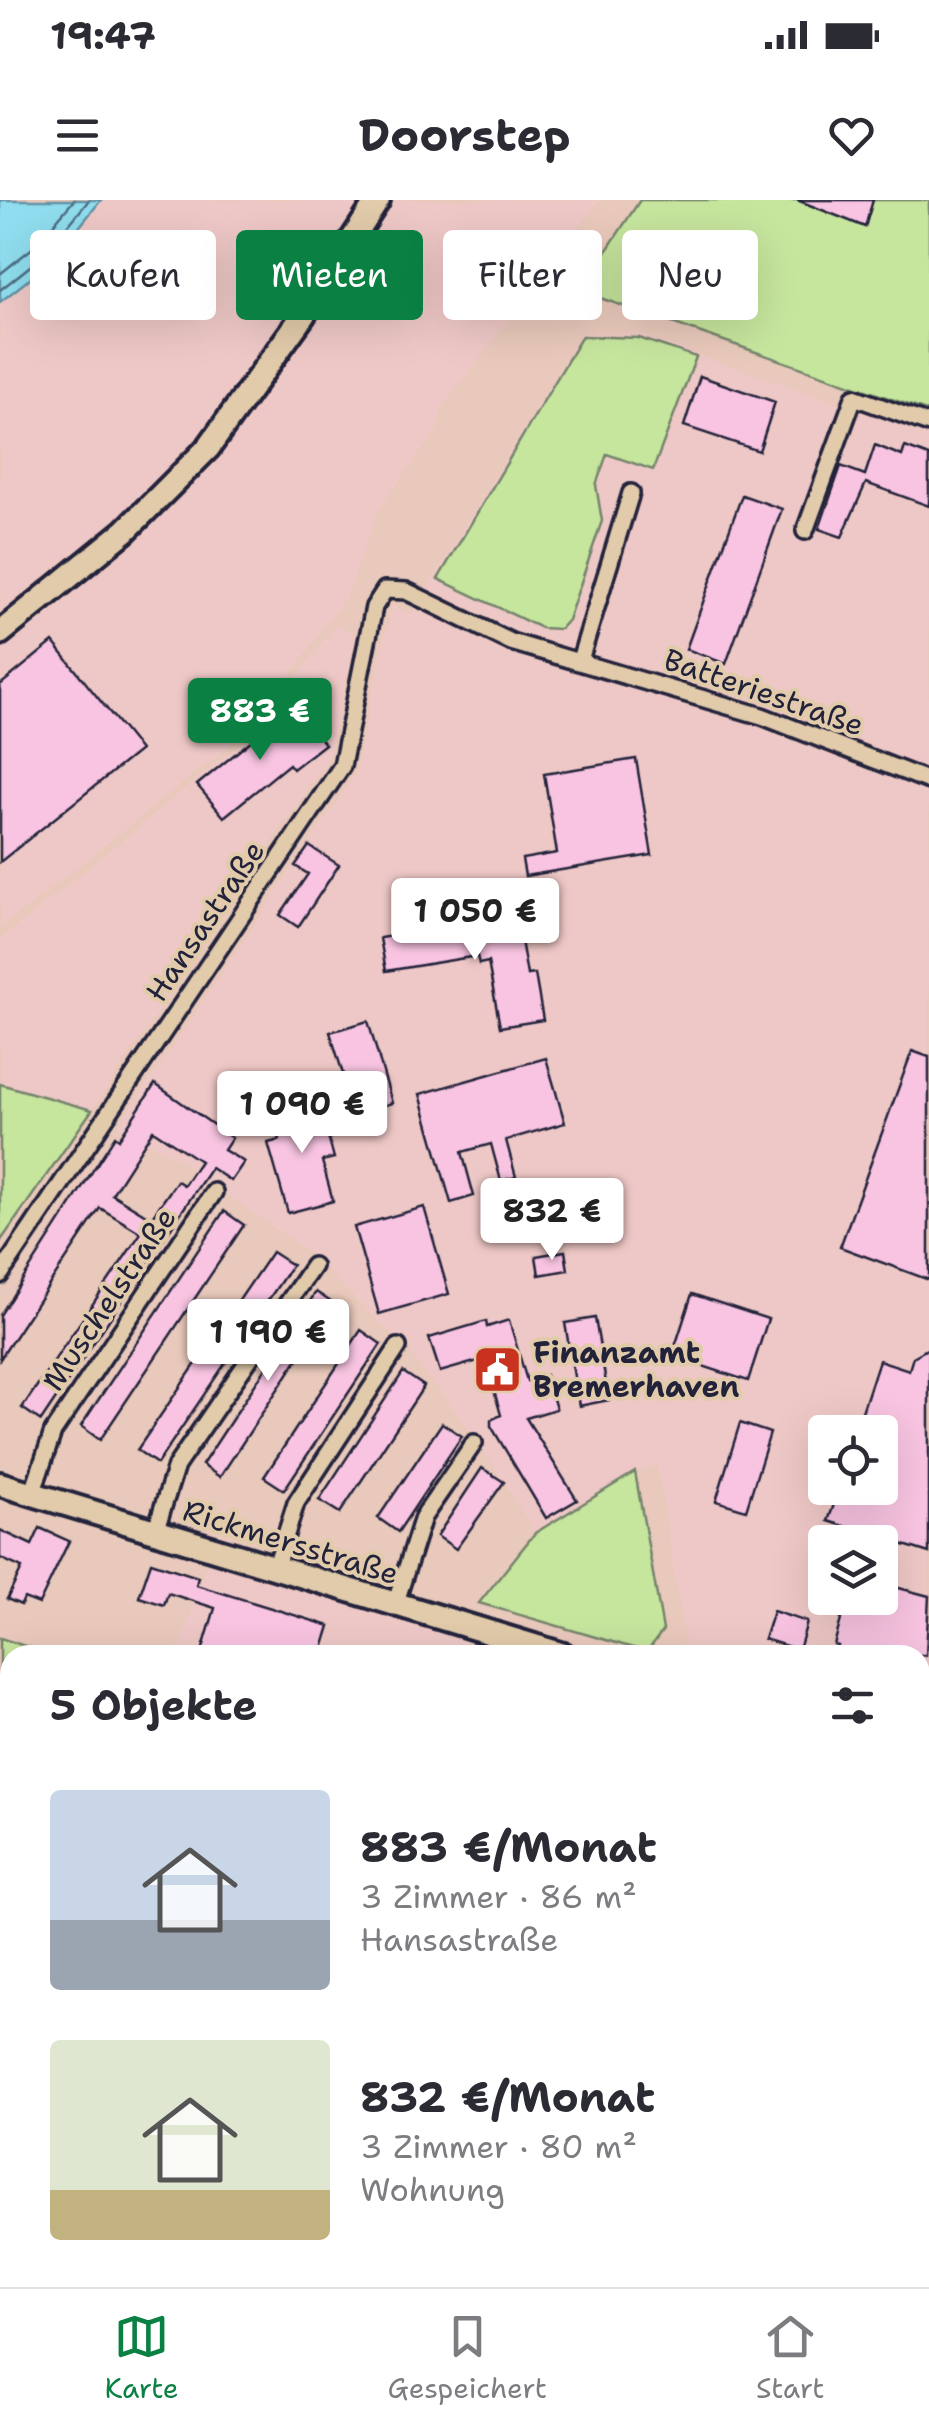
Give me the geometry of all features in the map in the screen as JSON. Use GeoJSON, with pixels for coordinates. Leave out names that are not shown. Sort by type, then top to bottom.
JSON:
{"type":"FeatureCollection","features":[{"type":"Feature","properties":{"kind":"main road"},"geometry":{"type":"LineString","coordinates":[[0,632],[126,531],[208,448],[302,318],[378,200]]}},
{"type":"Feature","properties":{"kind":"main road","name":"Rickmersstraße"},"geometry":{"type":"LineString","coordinates":[[0,1484],[530,1645]]}},
{"type":"Feature","properties":{"kind":"street"},"geometry":{"type":"LineString","coordinates":[[805,531],[854,398],[929,424]]}},
{"type":"Feature","properties":{"kind":"street"},"geometry":{"type":"LineString","coordinates":[[580,660],[631,494]]}},
{"type":"Feature","properties":{"kind":"street","name":"Hansastraße"},"geometry":{"type":"LineString","coordinates":[[0,1276],[342,766],[374,607],[385,590],[406,591]]}},
{"type":"Feature","properties":{"kind":"street","name":"Batteriestraße"},"geometry":{"type":"LineString","coordinates":[[406,591],[511,642],[762,716],[929,781]]}},
{"type":"Feature","properties":{"kind":"street","name":"Muschelstraße"},"geometry":{"type":"LineString","coordinates":[[32,1494],[52,1432],[214,1192]]}},
{"type":"Feature","properties":{"kind":"street"},"geometry":{"type":"LineString","coordinates":[[156,1532],[176,1466],[312,1266]]}},
{"type":"Feature","properties":{"kind":"street"},"geometry":{"type":"LineString","coordinates":[[275,1569],[296,1504],[398,1347]]}},
{"type":"Feature","properties":{"kind":"street"},"geometry":{"type":"LineString","coordinates":[[395,1605],[423,1517],[474,1443]]}},
{"type":"Feature","properties":{"kind":"shaded area"},"geometry":{"type":"Polygon","coordinates":[[[101,200],[600,200],[577,230],[443,230],[443,320],[509,320],[442,408],[437,430],[378,510],[348,594],[253,727],[0,929],[0,302],[30,278],[30,320],[216,320],[216,230],[77,230],[101,200]]]}},
{"type":"Feature","properties":{"kind":"shaded area"},"geometry":{"type":"Polygon","coordinates":[[[581,333],[639,334],[929,435],[929,1645],[685,1645],[657,1465],[635,1472],[535,1533],[477,1439],[402,1344],[309,1253],[169,1153],[118,1127],[354,777],[392,605],[411,615],[581,333]]]}},
{"type":"Feature","properties":{"kind":"shaded area"},"geometry":{"type":"Polygon","coordinates":[[[336,624],[356,636],[329,757],[92,1110],[0,1084],[0,940],[257,730],[336,624]]]}},
{"type":"Feature","properties":{"kind":"shaded area"},"geometry":{"type":"Polygon","coordinates":[[[207,1561],[481,1645],[181,1645],[207,1561]]]}},
{"type":"Feature","properties":{"kind":"green space"},"geometry":{"type":"Polygon","coordinates":[[[640,200],[929,200],[929,412],[664,320],[758,320],[758,230],[622,230],[622,306],[602,299],[602,258],[640,200]]]}},
{"type":"Feature","properties":{"kind":"green space"},"geometry":{"type":"Polygon","coordinates":[[[582,336],[639,338],[696,357],[653,470],[607,454],[596,485],[602,521],[568,620],[560,629],[541,628],[438,579],[582,336]]]}},
{"type":"Feature","properties":{"kind":"green space"},"geometry":{"type":"Polygon","coordinates":[[[0,1084],[92,1110],[0,1242],[0,1084]]]}},
{"type":"Feature","properties":{"kind":"green space"},"geometry":{"type":"Polygon","coordinates":[[[635,1472],[663,1630],[652,1645],[623,1645],[479,1603],[535,1533],[635,1472]]]}},
{"type":"Feature","properties":{"kind":"green space"},"geometry":{"type":"Polygon","coordinates":[[[0,1638],[22,1645],[0,1645],[0,1638]]]}},
{"type":"Feature","properties":{"kind":"water"},"geometry":{"type":"Polygon","coordinates":[[[0,200],[101,200],[77,230],[30,230],[30,278],[0,302],[0,200]]]}},
{"type":"Feature","properties":{"kind":"building"},"geometry":{"type":"Polygon","coordinates":[[[797,200],[873,200],[865,227],[797,200]]]}},
{"type":"Feature","properties":{"kind":"building"},"geometry":{"type":"Polygon","coordinates":[[[700,376],[775,402],[759,451],[684,426],[700,376]]]}},
{"type":"Feature","properties":{"kind":"building"},"geometry":{"type":"Polygon","coordinates":[[[875,445],[902,456],[905,447],[929,456],[929,506],[866,483],[842,537],[819,529],[841,466],[865,475],[875,445]]]}},
{"type":"Feature","properties":{"kind":"building"},"geometry":{"type":"Polygon","coordinates":[[[742,495],[782,509],[726,664],[686,649],[742,495]]]}},
{"type":"Feature","properties":{"kind":"building"},"geometry":{"type":"Polygon","coordinates":[[[53,642],[140,750],[0,862],[0,685],[53,642]]]}},
{"type":"Feature","properties":{"kind":"building"},"geometry":{"type":"Polygon","coordinates":[[[299,712],[325,744],[293,769],[289,764],[224,817],[197,785],[263,731],[267,736],[299,712]]]}},
{"type":"Feature","properties":{"kind":"building"},"geometry":{"type":"Polygon","coordinates":[[[636,759],[652,855],[525,876],[522,859],[557,853],[544,774],[636,759]]]}},
{"type":"Feature","properties":{"kind":"building"},"geometry":{"type":"Polygon","coordinates":[[[309,846],[339,865],[298,927],[280,915],[308,874],[295,866],[309,846]]]}},
{"type":"Feature","properties":{"kind":"building"},"geometry":{"type":"Polygon","coordinates":[[[518,923],[527,975],[535,974],[543,1020],[500,1027],[488,962],[479,964],[477,956],[386,971],[380,938],[454,925],[473,930],[518,923]]]}},
{"type":"Feature","properties":{"kind":"building"},"geometry":{"type":"Polygon","coordinates":[[[368,1021],[392,1103],[366,1111],[357,1084],[347,1087],[330,1032],[368,1021]]]}},
{"type":"Feature","properties":{"kind":"building"},"geometry":{"type":"Polygon","coordinates":[[[912,1051],[929,1057],[929,1280],[840,1247],[912,1051]]]}},
{"type":"Feature","properties":{"kind":"building"},"geometry":{"type":"Polygon","coordinates":[[[546,1058],[565,1123],[506,1140],[516,1177],[501,1181],[491,1144],[462,1152],[474,1196],[451,1203],[420,1094],[546,1058]]]}},
{"type":"Feature","properties":{"kind":"building"},"geometry":{"type":"Polygon","coordinates":[[[155,1084],[232,1138],[224,1150],[244,1162],[231,1181],[211,1168],[41,1421],[22,1408],[141,1233],[100,1208],[0,1359],[0,1315],[115,1136],[119,1139],[155,1084]],[[153,1130],[112,1194],[151,1218],[177,1181],[184,1185],[200,1161],[153,1130]]]}},
{"type":"Feature","properties":{"kind":"building"},"geometry":{"type":"Polygon","coordinates":[[[318,1100],[334,1158],[322,1161],[333,1201],[288,1213],[268,1143],[280,1140],[272,1112],[318,1100]]]}},
{"type":"Feature","properties":{"kind":"building"},"geometry":{"type":"Polygon","coordinates":[[[424,1207],[449,1294],[379,1314],[354,1227],[424,1207]]]}},
{"type":"Feature","properties":{"kind":"building"},"geometry":{"type":"Polygon","coordinates":[[[224,1211],[244,1225],[100,1440],[81,1426],[224,1211]]]}},
{"type":"Feature","properties":{"kind":"building"},"geometry":{"type":"Polygon","coordinates":[[[565,1251],[568,1270],[539,1275],[536,1256],[565,1251]]]}},
{"type":"Feature","properties":{"kind":"building"},"geometry":{"type":"Polygon","coordinates":[[[272,1252],[292,1265],[157,1464],[137,1450],[272,1252]]]}},
{"type":"Feature","properties":{"kind":"building"},"geometry":{"type":"Polygon","coordinates":[[[316,1292],[334,1304],[220,1477],[202,1465],[316,1292]]]}},
{"type":"Feature","properties":{"kind":"building"},"geometry":{"type":"Polygon","coordinates":[[[692,1294],[768,1319],[748,1381],[672,1356],[692,1294]]]}},
{"type":"Feature","properties":{"kind":"building"},"geometry":{"type":"Polygon","coordinates":[[[595,1318],[609,1400],[579,1406],[565,1323],[595,1318]]]}},
{"type":"Feature","properties":{"kind":"building"},"geometry":{"type":"Polygon","coordinates":[[[509,1320],[527,1381],[546,1375],[556,1409],[526,1418],[577,1500],[546,1518],[491,1426],[491,1420],[501,1415],[485,1359],[440,1372],[429,1338],[486,1321],[487,1327],[509,1320]]]}},
{"type":"Feature","properties":{"kind":"building"},"geometry":{"type":"Polygon","coordinates":[[[361,1330],[381,1344],[284,1490],[264,1477],[361,1330]]]}},
{"type":"Feature","properties":{"kind":"building"},"geometry":{"type":"Polygon","coordinates":[[[929,1348],[929,1553],[898,1543],[898,1525],[841,1525],[828,1521],[834,1505],[898,1505],[898,1415],[861,1415],[879,1360],[909,1370],[913,1357],[929,1348]]]}},
{"type":"Feature","properties":{"kind":"building"},"geometry":{"type":"Polygon","coordinates":[[[403,1372],[424,1386],[340,1513],[319,1500],[403,1372]]]}},
{"type":"Feature","properties":{"kind":"building"},"geometry":{"type":"Polygon","coordinates":[[[442,1423],[462,1436],[398,1532],[378,1518],[442,1423]]]}},
{"type":"Feature","properties":{"kind":"building"},"geometry":{"type":"Polygon","coordinates":[[[740,1423],[770,1433],[746,1510],[716,1501],[740,1423]]]}},
{"type":"Feature","properties":{"kind":"building"},"geometry":{"type":"Polygon","coordinates":[[[482,1468],[504,1482],[456,1549],[437,1536],[482,1468]]]}},
{"type":"Feature","properties":{"kind":"building"},"geometry":{"type":"Polygon","coordinates":[[[40,1528],[69,1541],[39,1604],[24,1598],[21,1605],[7,1599],[22,1568],[0,1558],[0,1530],[32,1545],[40,1528]]]}},
{"type":"Feature","properties":{"kind":"building"},"geometry":{"type":"Polygon","coordinates":[[[151,1562],[198,1577],[196,1585],[330,1626],[324,1645],[204,1645],[215,1608],[168,1593],[164,1605],[139,1597],[151,1562]]]}},
{"type":"Feature","properties":{"kind":"building"},"geometry":{"type":"Polygon","coordinates":[[[898,1588],[929,1596],[927,1645],[834,1645],[842,1615],[898,1615],[898,1588]]]}},
{"type":"Feature","properties":{"kind":"building"},"geometry":{"type":"Polygon","coordinates":[[[773,1611],[807,1622],[800,1645],[764,1639],[773,1611]]]}},
{"type":"Feature","properties":{"kind":"place","name":"Finanzamt Bremerhaven"},"geometry":{"type":"Point","coordinates":[498,1369]}}]}
